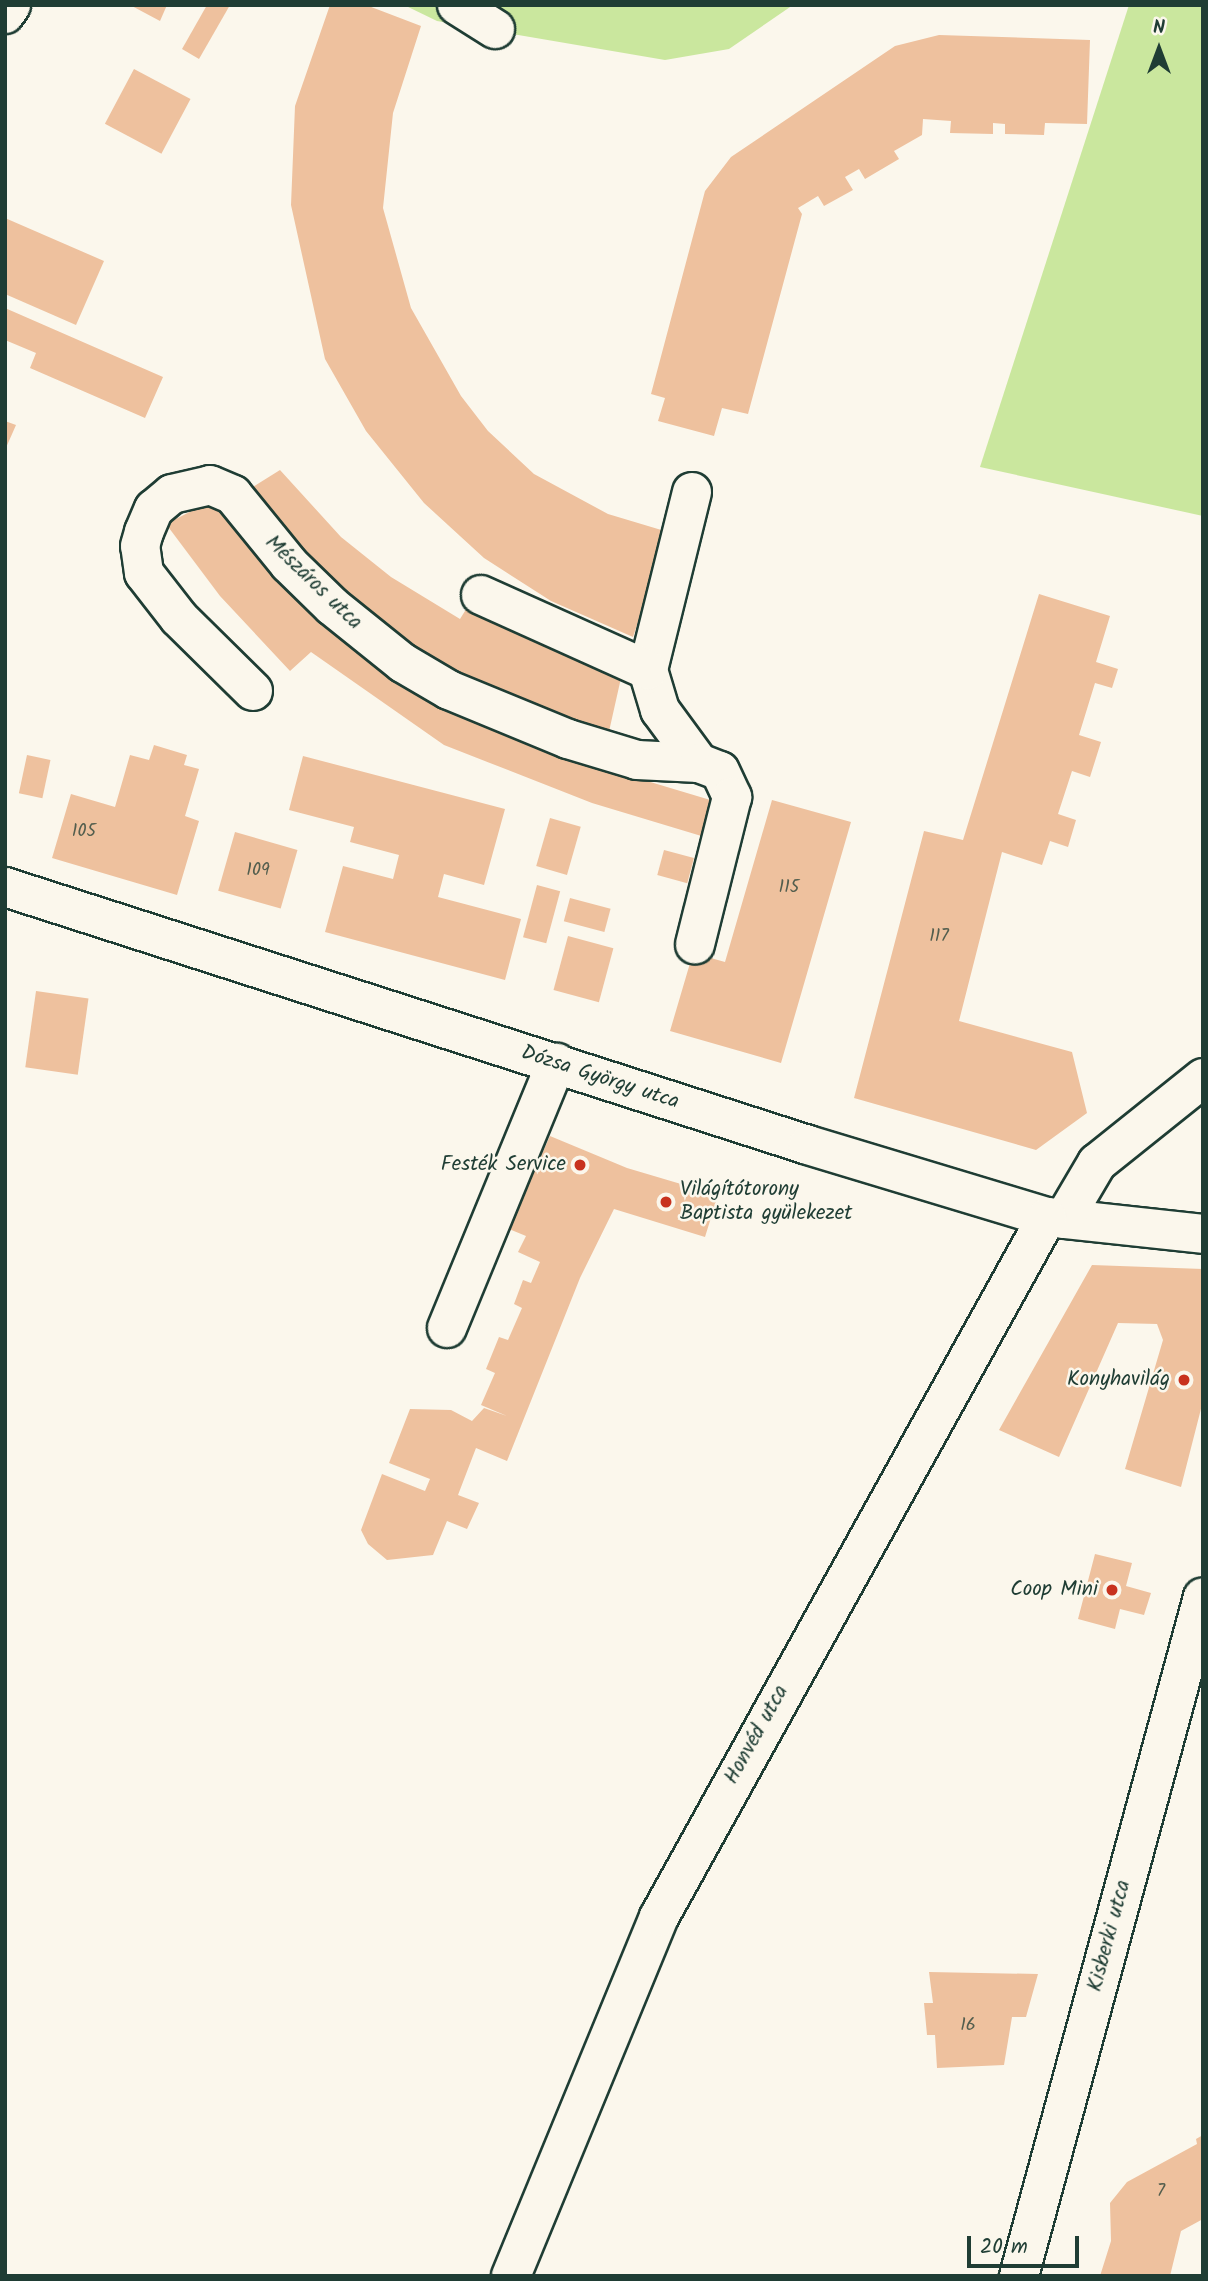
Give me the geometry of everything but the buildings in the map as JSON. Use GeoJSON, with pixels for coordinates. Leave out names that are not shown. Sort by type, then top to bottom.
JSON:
{"type":"FeatureCollection","features":[{"type":"Feature","properties":{"kind":"street"},"geometry":{"type":"LineString","coordinates":[[5,14],[10,5]]}},
{"type":"Feature","properties":{"kind":"street"},"geometry":{"type":"LineString","coordinates":[[457,5],[495,29]]}},
{"type":"Feature","properties":{"kind":"street","name":"Mészáros utca"},"geometry":{"type":"LineString","coordinates":[[253,691],[179,618],[144,573],[140,546],[154,509],[172,494],[210,485],[233,495],[289,564],[332,606],[403,663],[449,690],[568,739],[637,760],[699,763]]}},
{"type":"Feature","properties":{"kind":"street"},"geometry":{"type":"LineString","coordinates":[[692,492],[648,670],[660,710],[699,763],[720,771],[732,797],[695,944]]}},
{"type":"Feature","properties":{"kind":"street"},"geometry":{"type":"LineString","coordinates":[[481,595],[648,670]]}},
{"type":"Feature","properties":{"kind":"street","name":"Dózsa György utca"},"geometry":{"type":"LineString","coordinates":[[5,887],[556,1063],[1056,1218],[1203,1234]]}},
{"type":"Feature","properties":{"kind":"street"},"geometry":{"type":"LineString","coordinates":[[447,1328],[556,1063]]}},
{"type":"Feature","properties":{"kind":"street","name":"Honvéd utca"},"geometry":{"type":"LineString","coordinates":[[512,2276],[664,1907],[1056,1218],[1097,1163],[1203,1078]]}},
{"type":"Feature","properties":{"kind":"street","name":"Kisberki utca"},"geometry":{"type":"LineString","coordinates":[[1019,2276],[1203,1597]]}},
{"type":"Feature","properties":{"kind":"green space"},"geometry":{"type":"Polygon","coordinates":[[[404,5],[793,5],[729,49],[665,60],[437,21],[404,5]]]}},
{"type":"Feature","properties":{"kind":"green space"},"geometry":{"type":"Polygon","coordinates":[[[1129,5],[1203,5],[1203,516],[980,467],[1129,5]]]}},
{"type":"Feature","properties":{"kind":"place","name":"Festék Service"},"geometry":{"type":"Point","coordinates":[580,1165]}},
{"type":"Feature","properties":{"kind":"place","name":"Világítótorony Baptista gyülekezet"},"geometry":{"type":"Point","coordinates":[666,1202]}},
{"type":"Feature","properties":{"kind":"place","name":"Konyhavilág"},"geometry":{"type":"Point","coordinates":[1184,1380]}},
{"type":"Feature","properties":{"kind":"place","name":"Coop Mini"},"geometry":{"type":"Point","coordinates":[1112,1590]}}]}
